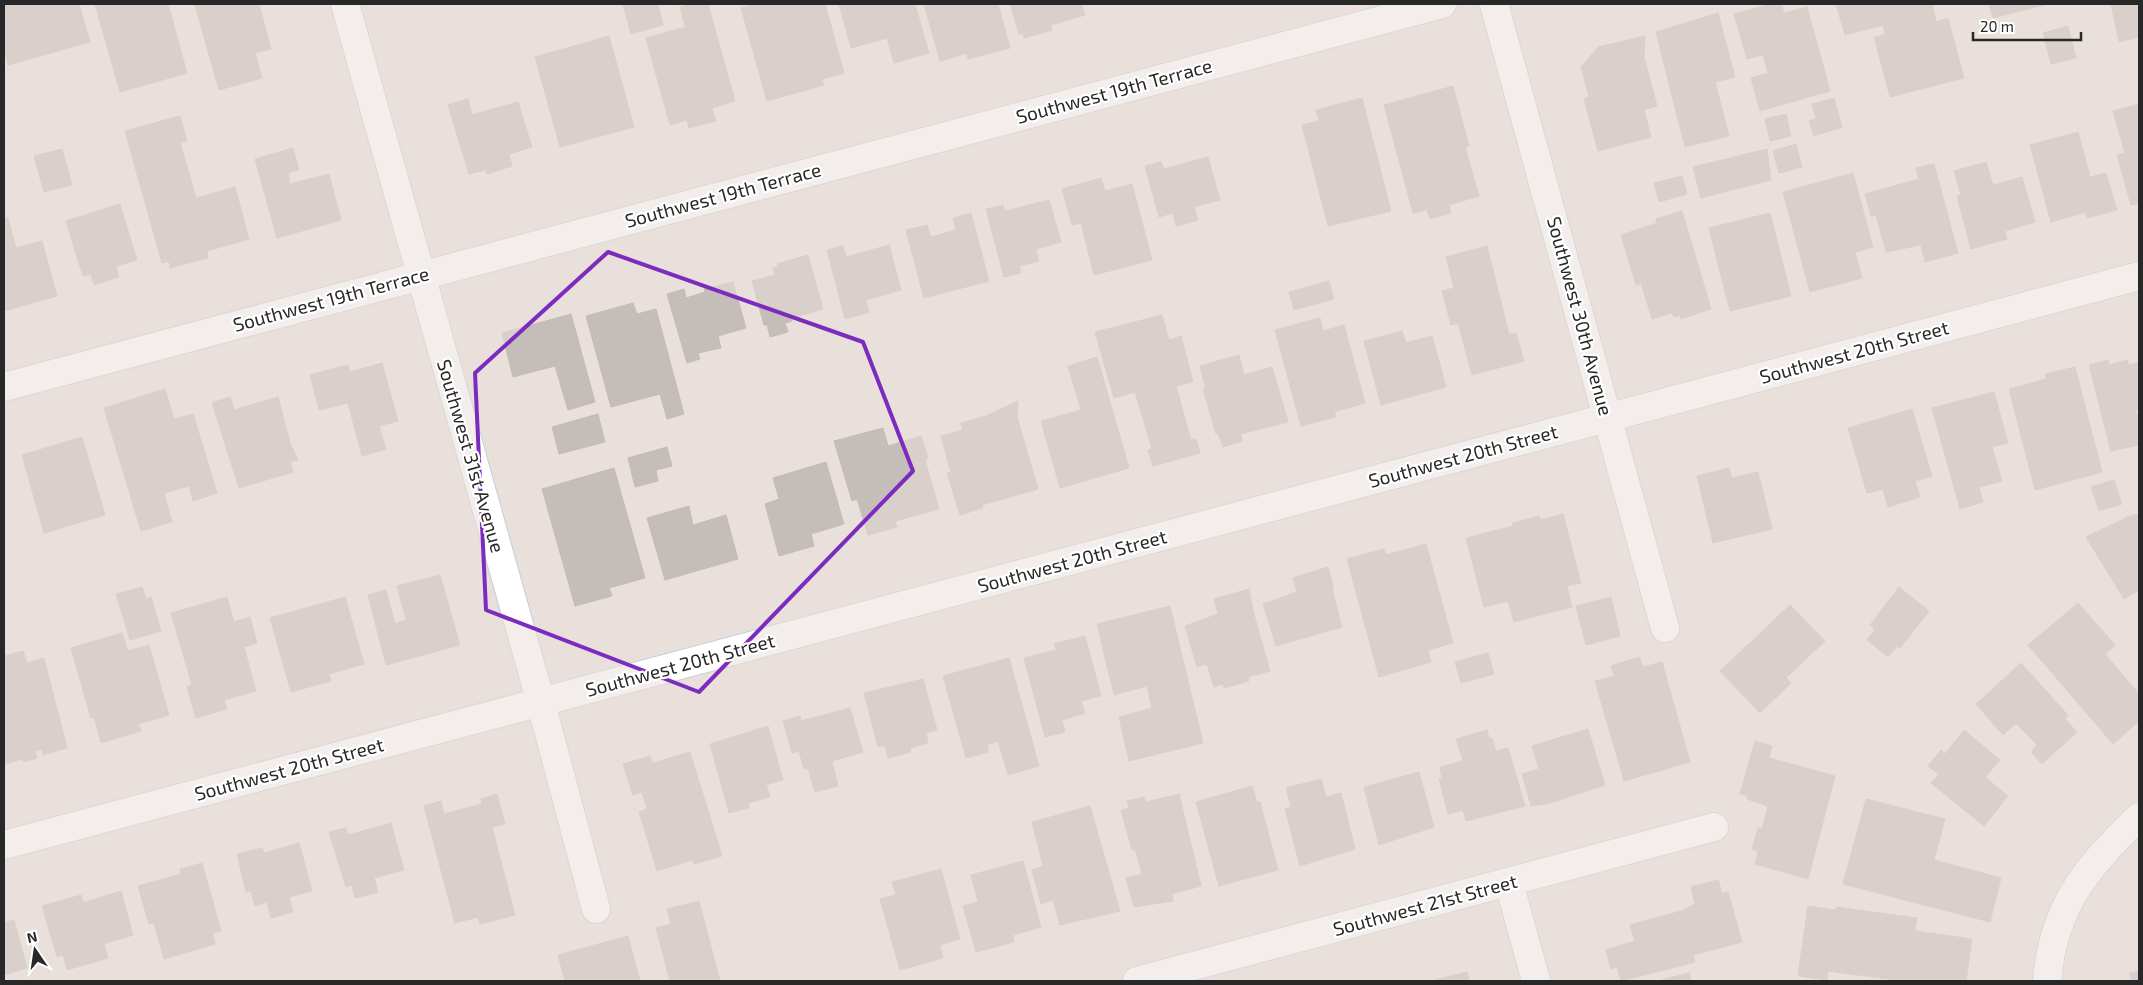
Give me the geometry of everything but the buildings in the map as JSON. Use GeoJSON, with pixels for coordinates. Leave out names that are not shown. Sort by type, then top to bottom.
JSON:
{"type":"FeatureCollection","features":[{"type":"Feature","properties":{"kind":"street","name":"Southwest 31st Avenue"},"geometry":{"type":"LineString","coordinates":[[345,4],[541,703],[596,908]]}},
{"type":"Feature","properties":{"kind":"street","name":"Southwest 19th Terrace"},"geometry":{"type":"LineString","coordinates":[[4,387],[1442,4]]}},
{"type":"Feature","properties":{"kind":"street","name":"Southwest 30th Avenue"},"geometry":{"type":"LineString","coordinates":[[1494,4],[1666,628]]}},
{"type":"Feature","properties":{"kind":"street","name":"Southwest 20th Street"},"geometry":{"type":"LineString","coordinates":[[4,845],[2139,276]]}},
{"type":"Feature","properties":{"kind":"street"},"geometry":{"type":"LineString","coordinates":[[2047,981],[2053,941],[2064,908],[2081,881],[2110,845],[2139,817]]}},
{"type":"Feature","properties":{"kind":"street","name":"Southwest 21st Street"},"geometry":{"type":"LineString","coordinates":[[1137,981],[1714,827]]}},
{"type":"Feature","properties":{"kind":"street"},"geometry":{"type":"LineString","coordinates":[[1509,883],[1536,981]]}},
{"type":"Feature","properties":{"kind":"highlighted area"},"geometry":{"type":"Polygon","coordinates":[[[608,252],[863,342],[913,471],[699,692],[486,610],[475,373],[608,252]]]}}]}
